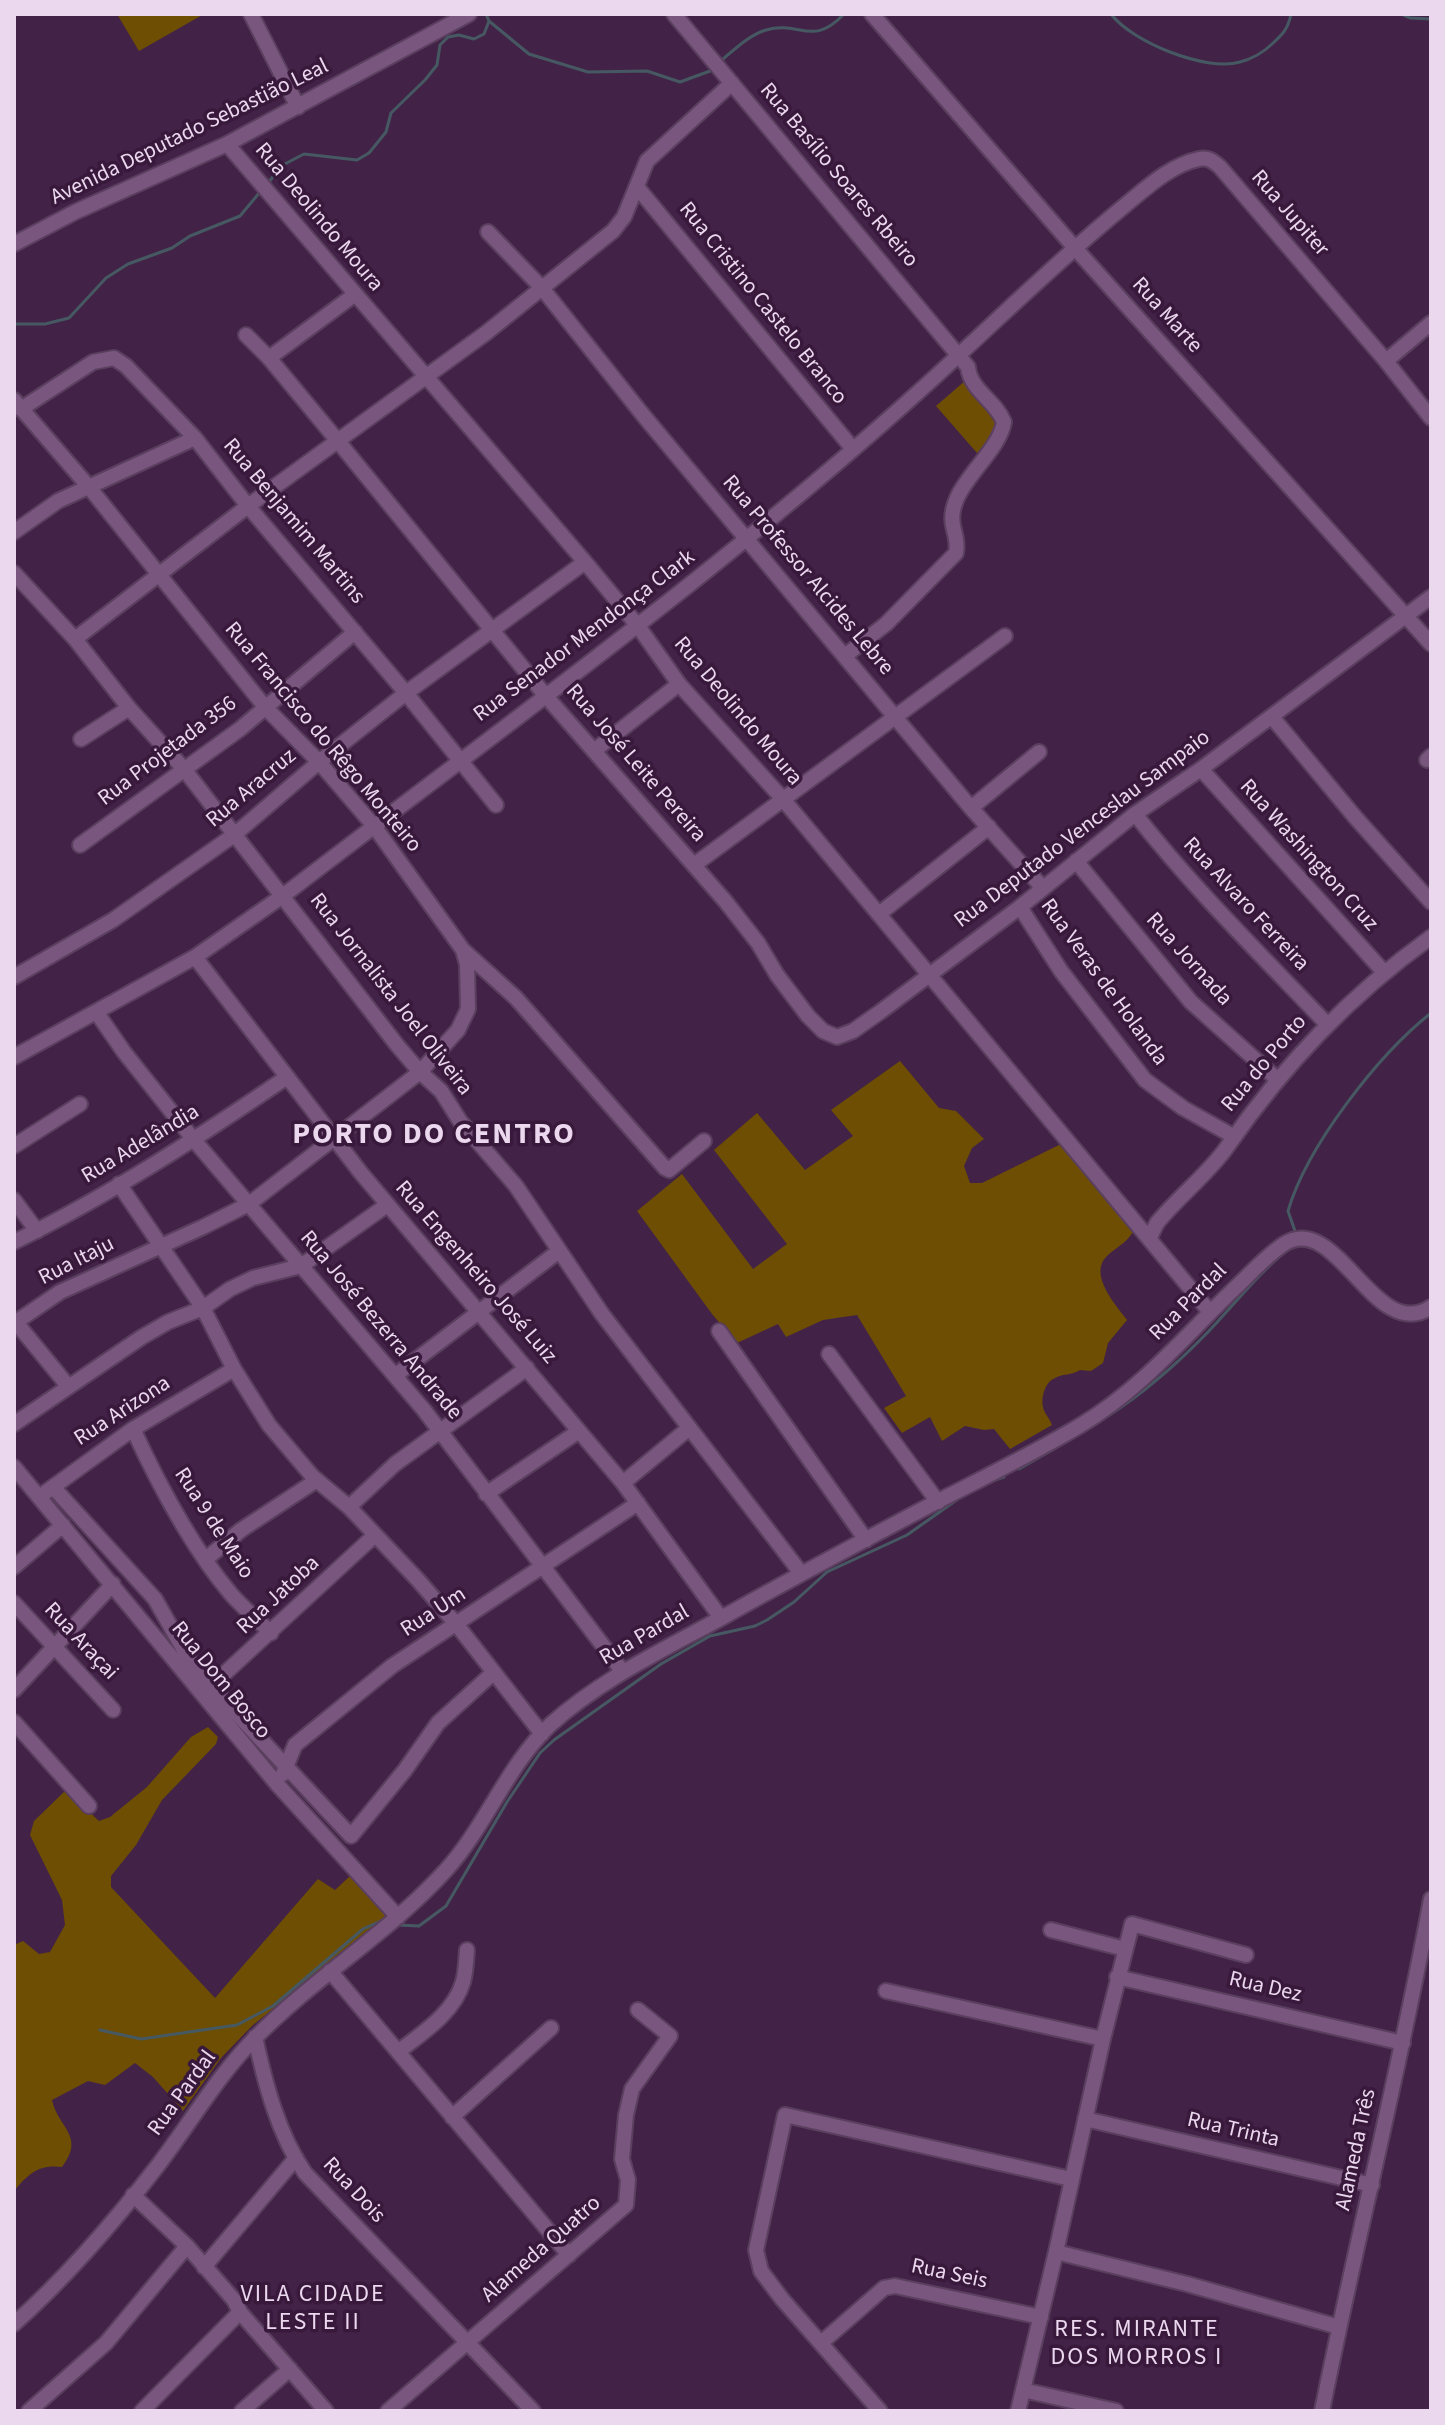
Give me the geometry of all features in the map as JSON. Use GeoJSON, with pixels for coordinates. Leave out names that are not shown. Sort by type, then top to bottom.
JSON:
{"type":"FeatureCollection","features":[{"type":"Feature","properties":{"kind":"street"},"geometry":{"type":"LineString","coordinates":[[251,14],[298,107]]}},
{"type":"Feature","properties":{"kind":"street","name":"Avenida Deputado Sebastião Leal"},"geometry":{"type":"LineString","coordinates":[[14,244],[75,212],[227,144],[469,14]]}},
{"type":"Feature","properties":{"kind":"street","name":"Rua Basílio Soares Rbeiro"},"geometry":{"type":"LineString","coordinates":[[674,14],[963,361],[971,380],[1003,417],[1004,427],[958,495],[951,522],[957,542],[956,553],[908,603],[846,655]]}},
{"type":"Feature","properties":{"kind":"street","name":"Rua Marte"},"geometry":{"type":"LineString","coordinates":[[872,14],[1074,247],[1431,644]]}},
{"type":"Feature","properties":{"kind":"street"},"geometry":{"type":"LineString","coordinates":[[75,639],[248,506],[486,333],[613,231],[624,217],[647,161],[732,83]]}},
{"type":"Feature","properties":{"kind":"street","name":"Rua Deolindo Moura"},"geometry":{"type":"LineString","coordinates":[[227,144],[585,562],[638,626],[679,684],[782,798],[1210,1312]]}},
{"type":"Feature","properties":{"kind":"street","name":"Rua Jupiter"},"geometry":{"type":"LineString","coordinates":[[1140,194],[1170,171],[1201,158],[1209,159],[1220,167],[1431,418]]}},
{"type":"Feature","properties":{"kind":"street","name":"Rua Cristino Castelo Branco"},"geometry":{"type":"LineString","coordinates":[[637,187],[853,449]]}},
{"type":"Feature","properties":{"kind":"street","name":"Rua Senador Mendonça Clark"},"geometry":{"type":"LineString","coordinates":[[14,1057],[195,957],[284,895],[638,626],[963,361],[1074,247],[1140,194]]}},
{"type":"Feature","properties":{"kind":"street","name":"Rua Professor Alcides Lebre"},"geometry":{"type":"LineString","coordinates":[[488,232],[542,288],[643,415],[894,716],[1042,887]]}},
{"type":"Feature","properties":{"kind":"street"},"geometry":{"type":"LineString","coordinates":[[269,358],[354,295]]}},
{"type":"Feature","properties":{"kind":"street"},"geometry":{"type":"LineString","coordinates":[[1386,361],[1431,323]]}},
{"type":"Feature","properties":{"kind":"street","name":"Rua José Leite Pereira"},"geometry":{"type":"LineString","coordinates":[[246,335],[269,358],[545,695],[694,865],[758,943],[777,975],[808,1016],[823,1031],[837,1037]]}},
{"type":"Feature","properties":{"kind":"street","name":"Rua Benjamim Martins"},"geometry":{"type":"LineString","coordinates":[[18,405],[93,362],[114,358],[147,385],[195,438],[496,805]]}},
{"type":"Feature","properties":{"kind":"street","name":"Rua Francisco do Rêgo Monteiro"},"geometry":{"type":"LineString","coordinates":[[18,405],[89,487],[265,707],[319,762],[374,826],[463,950],[516,998],[667,1170],[704,1141]]}},
{"type":"Feature","properties":{"kind":"street"},"geometry":{"type":"LineString","coordinates":[[14,532],[58,501],[195,438]]}},
{"type":"Feature","properties":{"kind":"street","name":"Rua Aracruz"},"geometry":{"type":"LineString","coordinates":[[14,977],[113,920],[234,835],[406,693],[585,562]]}},
{"type":"Feature","properties":{"kind":"street","name":"Rua Jornalista Joel Oliveira"},"geometry":{"type":"LineString","coordinates":[[14,573],[75,639],[129,708],[184,769],[420,1072],[441,1091],[460,1121],[516,1186],[559,1251],[688,1429],[801,1573]]}},
{"type":"Feature","properties":{"kind":"street","name":"Rua Deputado Venceslau Sampaio"},"geometry":{"type":"LineString","coordinates":[[837,1037],[860,1026],[1020,907],[1135,814],[1272,717],[1431,597]]}},
{"type":"Feature","properties":{"kind":"street","name":"Rua Projetada 356"},"geometry":{"type":"LineString","coordinates":[[80,845],[240,729],[355,632]]}},
{"type":"Feature","properties":{"kind":"street"},"geometry":{"type":"LineString","coordinates":[[694,865],[1005,636]]}},
{"type":"Feature","properties":{"kind":"street"},"geometry":{"type":"LineString","coordinates":[[595,750],[679,684]]}},
{"type":"Feature","properties":{"kind":"street"},"geometry":{"type":"LineString","coordinates":[[81,739],[129,708]]}},
{"type":"Feature","properties":{"kind":"street"},"geometry":{"type":"LineString","coordinates":[[1272,717],[1431,902]]}},
{"type":"Feature","properties":{"kind":"street"},"geometry":{"type":"LineString","coordinates":[[971,808],[1039,752]]}},
{"type":"Feature","properties":{"kind":"street","name":"Rua Washington Cruz"},"geometry":{"type":"LineString","coordinates":[[1201,769],[1383,971]]}},
{"type":"Feature","properties":{"kind":"street","name":"Rua Alvaro Ferreira"},"geometry":{"type":"LineString","coordinates":[[1135,814],[1222,916],[1327,1024]]}},
{"type":"Feature","properties":{"kind":"street"},"geometry":{"type":"LineString","coordinates":[[879,914],[989,827]]}},
{"type":"Feature","properties":{"kind":"street","name":"Rua Jornada"},"geometry":{"type":"LineString","coordinates":[[1076,861],[1191,1002],[1277,1079]]}},
{"type":"Feature","properties":{"kind":"street","name":"Rua Veras de Holanda"},"geometry":{"type":"LineString","coordinates":[[1020,907],[1061,971],[1145,1080],[1183,1108],[1233,1136]]}},
{"type":"Feature","properties":{"kind":"street","name":"Rua do Porto"},"geometry":{"type":"LineString","coordinates":[[1150,1237],[1157,1223],[1227,1147],[1277,1079],[1327,1024],[1383,971],[1431,937]]}},
{"type":"Feature","properties":{"kind":"street","name":"Rua Itaju"},"geometry":{"type":"LineString","coordinates":[[15,1321],[60,1292],[249,1204],[420,1072],[458,1030],[468,1009],[467,964],[463,950]]}},
{"type":"Feature","properties":{"kind":"street","name":"Rua Engenheiro José Luiz"},"geometry":{"type":"LineString","coordinates":[[195,957],[387,1205],[623,1483],[721,1618]]}},
{"type":"Feature","properties":{"kind":"street","name":"Rua José Bezerra Andrade"},"geometry":{"type":"LineString","coordinates":[[97,1013],[194,1140],[396,1375],[623,1672]]}},
{"type":"Feature","properties":{"kind":"street","name":"Rua Adelândia"},"geometry":{"type":"LineString","coordinates":[[14,1242],[194,1140],[287,1077]]}},
{"type":"Feature","properties":{"kind":"street"},"geometry":{"type":"LineString","coordinates":[[14,1146],[80,1104]]}},
{"type":"Feature","properties":{"kind":"street"},"geometry":{"type":"LineString","coordinates":[[119,1184],[203,1308],[234,1369],[269,1425],[300,1463],[349,1507],[457,1625],[542,1734]]}},
{"type":"Feature","properties":{"kind":"street"},"geometry":{"type":"LineString","coordinates":[[14,1200],[37,1231]]}},
{"type":"Feature","properties":{"kind":"street"},"geometry":{"type":"LineString","coordinates":[[14,1424],[116,1353],[168,1322],[203,1308],[230,1289],[253,1278],[301,1266],[387,1205]]}},
{"type":"Feature","properties":{"kind":"street","name":"Rua Pardal"},"geometry":{"type":"LineString","coordinates":[[14,2324],[73,2268],[255,2037],[398,1917],[450,1866],[542,1734],[556,1720],[623,1672],[801,1573],[1081,1425],[1138,1385],[1279,1247],[1293,1239],[1309,1239],[1322,1246],[1400,1314],[1414,1316],[1431,1307]]}},
{"type":"Feature","properties":{"kind":"street"},"geometry":{"type":"LineString","coordinates":[[396,1375],[559,1251]]}},
{"type":"Feature","properties":{"kind":"street"},"geometry":{"type":"LineString","coordinates":[[15,1321],[68,1386]]}},
{"type":"Feature","properties":{"kind":"street"},"geometry":{"type":"LineString","coordinates":[[719,1331],[866,1540]]}},
{"type":"Feature","properties":{"kind":"street"},"geometry":{"type":"LineString","coordinates":[[829,1354],[938,1502]]}},
{"type":"Feature","properties":{"kind":"street"},"geometry":{"type":"LineString","coordinates":[[349,1507],[395,1464],[527,1368]]}},
{"type":"Feature","properties":{"kind":"street","name":"Rua Arizona"},"geometry":{"type":"LineString","coordinates":[[40,1497],[133,1429],[234,1369]]}},
{"type":"Feature","properties":{"kind":"street","name":"Rua 9 de Maio"},"geometry":{"type":"LineString","coordinates":[[133,1429],[151,1470],[206,1559],[234,1598],[271,1633]]}},
{"type":"Feature","properties":{"kind":"street"},"geometry":{"type":"LineString","coordinates":[[623,1483],[688,1429]]}},
{"type":"Feature","properties":{"kind":"street"},"geometry":{"type":"LineString","coordinates":[[486,1494],[579,1431]]}},
{"type":"Feature","properties":{"kind":"street","name":"Rua Dom Bosco"},"geometry":{"type":"LineString","coordinates":[[15,1469],[138,1614],[200,1694],[398,1917]]}},
{"type":"Feature","properties":{"kind":"street"},"geometry":{"type":"LineString","coordinates":[[206,1559],[241,1530],[317,1480]]}},
{"type":"Feature","properties":{"kind":"street"},"geometry":{"type":"LineString","coordinates":[[53,1487],[155,1599],[189,1659],[211,1686],[352,1837],[438,1723],[493,1673]]}},
{"type":"Feature","properties":{"kind":"street","name":"Rua Um"},"geometry":{"type":"LineString","coordinates":[[277,1784],[295,1745],[363,1688],[638,1503]]}},
{"type":"Feature","properties":{"kind":"street"},"geometry":{"type":"LineString","coordinates":[[14,1567],[63,1525]]}},
{"type":"Feature","properties":{"kind":"street","name":"Rua Jatoba"},"geometry":{"type":"LineString","coordinates":[[211,1686],[375,1535]]}},
{"type":"Feature","properties":{"kind":"street"},"geometry":{"type":"LineString","coordinates":[[14,1690],[113,1584]]}},
{"type":"Feature","properties":{"kind":"street"},"geometry":{"type":"LineString","coordinates":[[138,1614],[155,1599]]}},
{"type":"Feature","properties":{"kind":"street","name":"Rua Araçai"},"geometry":{"type":"LineString","coordinates":[[14,1603],[113,1710]]}},
{"type":"Feature","properties":{"kind":"street"},"geometry":{"type":"LineString","coordinates":[[14,1722],[89,1806]]}},
{"type":"Feature","properties":{"kind":"street","name":"Alameda Três"},"geometry":{"type":"LineString","coordinates":[[1322,2411],[1403,2043],[1431,1899]]}},
{"type":"Feature","properties":{"kind":"street"},"geometry":{"type":"LineString","coordinates":[[1018,2411],[1117,1977],[1132,1924],[1246,1955]]}},
{"type":"Feature","properties":{"kind":"street"},"geometry":{"type":"LineString","coordinates":[[1051,1930],[1125,1949]]}},
{"type":"Feature","properties":{"kind":"street"},"geometry":{"type":"LineString","coordinates":[[398,2052],[453,2004],[463,1982],[467,1950]]}},
{"type":"Feature","properties":{"kind":"street"},"geometry":{"type":"LineString","coordinates":[[330,1971],[569,2255]]}},
{"type":"Feature","properties":{"kind":"street","name":"Rua Dez"},"geometry":{"type":"LineString","coordinates":[[1117,1977],[1403,2043]]}},
{"type":"Feature","properties":{"kind":"street"},"geometry":{"type":"LineString","coordinates":[[886,1991],[1103,2039]]}},
{"type":"Feature","properties":{"kind":"street","name":"Alameda Quatro"},"geometry":{"type":"LineString","coordinates":[[388,2411],[626,2205],[628,2180],[622,2159],[632,2089],[670,2036],[638,2010]]}},
{"type":"Feature","properties":{"kind":"street"},"geometry":{"type":"LineString","coordinates":[[452,2117],[551,2028]]}},
{"type":"Feature","properties":{"kind":"street","name":"Rua Dois"},"geometry":{"type":"LineString","coordinates":[[255,2037],[270,2098],[296,2158],[311,2179],[523,2408]]}},
{"type":"Feature","properties":{"kind":"street"},"geometry":{"type":"LineString","coordinates":[[880,2411],[761,2271],[756,2250],[785,2115],[1071,2179]]}},
{"type":"Feature","properties":{"kind":"street","name":"Rua Trinta"},"geometry":{"type":"LineString","coordinates":[[1085,2119],[1372,2185]]}},
{"type":"Feature","properties":{"kind":"street"},"geometry":{"type":"LineString","coordinates":[[204,2267],[296,2158]]}},
{"type":"Feature","properties":{"kind":"street"},"geometry":{"type":"LineString","coordinates":[[133,2195],[187,2246],[326,2411]]}},
{"type":"Feature","properties":{"kind":"street"},"geometry":{"type":"LineString","coordinates":[[29,2411],[106,2343],[187,2246]]}},
{"type":"Feature","properties":{"kind":"street"},"geometry":{"type":"LineString","coordinates":[[1056,2252],[1187,2284],[1339,2327]]}},
{"type":"Feature","properties":{"kind":"street","name":"Rua Seis"},"geometry":{"type":"LineString","coordinates":[[821,2343],[884,2288],[895,2286],[1041,2317]]}},
{"type":"Feature","properties":{"kind":"street"},"geometry":{"type":"LineString","coordinates":[[142,2411],[239,2311]]}},
{"type":"Feature","properties":{"kind":"street"},"geometry":{"type":"LineString","coordinates":[[242,2411],[290,2369]]}},
{"type":"Feature","properties":{"kind":"street"},"geometry":{"type":"LineString","coordinates":[[1023,2390],[1116,2411]]}},
{"type":"Feature","properties":{"kind":"shaded area"},"geometry":{"type":"Polygon","coordinates":[[[117,14],[204,14],[139,51],[117,14]]]}},
{"type":"Feature","properties":{"kind":"shaded area"},"geometry":{"type":"Polygon","coordinates":[[[966,380],[1007,427],[977,453],[936,406],[966,380]]]}},
{"type":"Feature","properties":{"kind":"shaded area"},"geometry":{"type":"Polygon","coordinates":[[[900,1061],[939,1108],[956,1111],[984,1139],[972,1148],[964,1166],[970,1183],[982,1183],[1061,1144],[1135,1229],[1107,1256],[1100,1271],[1105,1289],[1127,1320],[1108,1343],[1103,1363],[1091,1371],[1080,1370],[1052,1380],[1044,1390],[1043,1403],[1052,1425],[1010,1449],[994,1429],[965,1426],[942,1441],[930,1417],[902,1433],[884,1408],[906,1396],[857,1315],[823,1320],[786,1337],[778,1324],[737,1343],[712,1314],[637,1211],[682,1174],[753,1269],[787,1244],[714,1150],[757,1113],[805,1170],[853,1136],[831,1110],[900,1061]]]}},
{"type":"Feature","properties":{"kind":"shaded area"},"geometry":{"type":"Polygon","coordinates":[[[208,1727],[218,1737],[216,1744],[162,1800],[136,1845],[111,1876],[111,1887],[215,1998],[318,1879],[335,1890],[350,1876],[387,1915],[252,2026],[221,2058],[183,2111],[153,2077],[135,2063],[105,2085],[88,2081],[52,2100],[71,2140],[69,2156],[62,2167],[35,2171],[14,2191],[14,1945],[23,1941],[39,1954],[50,1952],[65,1925],[62,1900],[30,1835],[34,1821],[66,1790],[99,1821],[110,1817],[147,1787],[191,1737],[208,1727]]]}},
{"type":"Feature","properties":{"kind":"waterway"},"geometry":{"type":"LineString","coordinates":[[486,14],[489,21],[529,54],[588,72],[647,71],[680,82],[710,71]]}},
{"type":"Feature","properties":{"kind":"waterway"},"geometry":{"type":"LineString","coordinates":[[723,59],[760,32],[778,28],[814,31],[833,24],[844,14]]}},
{"type":"Feature","properties":{"kind":"waterway"},"geometry":{"type":"LineString","coordinates":[[1111,14],[1121,25],[1152,44],[1190,59],[1226,64],[1244,61],[1265,50],[1284,31],[1291,14]]}},
{"type":"Feature","properties":{"kind":"waterway"},"geometry":{"type":"LineString","coordinates":[[1401,14],[1410,18],[1431,19]]}},
{"type":"Feature","properties":{"kind":"waterway"},"geometry":{"type":"LineString","coordinates":[[269,182],[281,166],[304,154],[357,160],[369,153],[386,132],[391,113],[437,65],[440,45],[448,37],[459,35],[474,39],[484,34],[489,21]]}},
{"type":"Feature","properties":{"kind":"waterway"},"geometry":{"type":"LineString","coordinates":[[14,324],[45,324],[69,318],[106,278],[128,264],[172,248],[190,236],[240,216],[260,192]]}},
{"type":"Feature","properties":{"kind":"waterway"},"geometry":{"type":"LineString","coordinates":[[1295,1231],[1288,1211],[1297,1186],[1328,1131],[1367,1077],[1431,1013]]}},
{"type":"Feature","properties":{"kind":"waterway"},"geometry":{"type":"LineString","coordinates":[[1108,1416],[1185,1355],[1290,1248]]}},
{"type":"Feature","properties":{"kind":"waterway"},"geometry":{"type":"LineString","coordinates":[[1019,1469],[1054,1449]]}},
{"type":"Feature","properties":{"kind":"waterway"},"geometry":{"type":"LineString","coordinates":[[989,1482],[1004,1477]]}},
{"type":"Feature","properties":{"kind":"waterway"},"geometry":{"type":"LineString","coordinates":[[398,1925],[419,1926],[446,1906],[507,1802],[540,1753],[554,1740],[661,1664],[710,1636],[755,1626],[767,1620],[794,1602],[827,1572],[907,1535],[958,1499]]}},
{"type":"Feature","properties":{"kind":"waterway"},"geometry":{"type":"LineString","coordinates":[[100,2030],[141,2039],[237,2025],[273,2006],[363,1929],[383,1920]]}},
{"type":"Feature","properties":{"kind":"district","name":"PORTO DO CENTRO"},"geometry":{"type":"Point","coordinates":[434,1136]}},
{"type":"Feature","properties":{"kind":"district","name":"VILA CIDADE LESTE II"},"geometry":{"type":"Point","coordinates":[313,2310]}},
{"type":"Feature","properties":{"kind":"district","name":"RES. MIRANTE DOS MORROS I"},"geometry":{"type":"Point","coordinates":[1137,2345]}}]}
